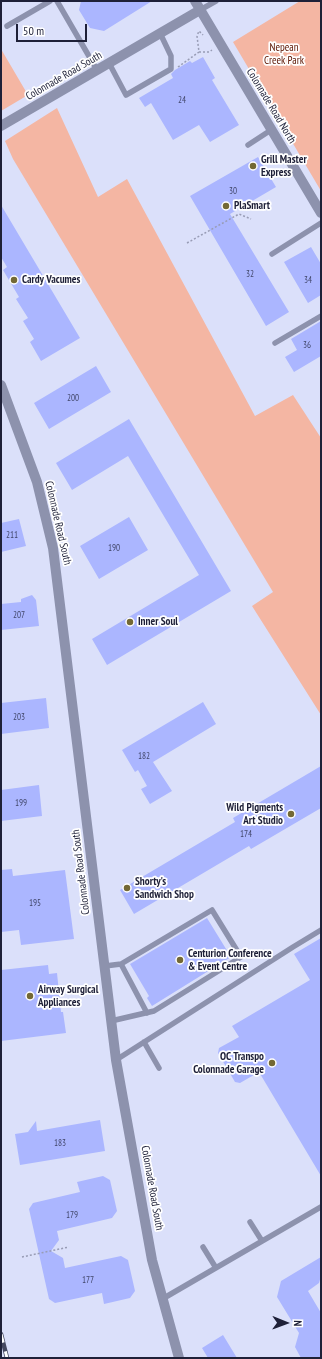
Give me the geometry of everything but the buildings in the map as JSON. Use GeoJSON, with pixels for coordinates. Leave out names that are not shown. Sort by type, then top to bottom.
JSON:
{"type":"FeatureCollection","features":[{"type":"Feature","properties":{"kind":"street","name":"Colonnade Road South"},"geometry":{"type":"LineString","coordinates":[[1,126],[160,33],[198,5]]}},
{"type":"Feature","properties":{"kind":"street","name":"Colonnade Road North"},"geometry":{"type":"LineString","coordinates":[[198,5],[321,213]]}},
{"type":"Feature","properties":{"kind":"street","name":"Colonnade Road South"},"geometry":{"type":"LineString","coordinates":[[1,385],[36,482],[53,548],[116,1060],[152,1260],[164,1298],[179,1358]]}},
{"type":"Feature","properties":{"kind":"lane"},"geometry":{"type":"LineString","coordinates":[[7,26],[50,1]]}},
{"type":"Feature","properties":{"kind":"lane"},"geometry":{"type":"LineString","coordinates":[[57,1],[97,70]]}},
{"type":"Feature","properties":{"kind":"lane"},"geometry":{"type":"LineString","coordinates":[[198,5],[216,1]]}},
{"type":"Feature","properties":{"kind":"lane"},"geometry":{"type":"LineString","coordinates":[[109,64],[126,95],[171,69],[171,56],[160,33]]}},
{"type":"Feature","properties":{"kind":"lane"},"geometry":{"type":"LineString","coordinates":[[248,145],[271,130]]}},
{"type":"Feature","properties":{"kind":"lane"},"geometry":{"type":"LineString","coordinates":[[272,254],[321,223]]}},
{"type":"Feature","properties":{"kind":"lane"},"geometry":{"type":"LineString","coordinates":[[275,343],[321,316]]}},
{"type":"Feature","properties":{"kind":"lane"},"geometry":{"type":"LineString","coordinates":[[105,966],[121,964],[212,910],[241,957],[154,1011],[111,1021]]}},
{"type":"Feature","properties":{"kind":"lane"},"geometry":{"type":"LineString","coordinates":[[116,1060],[321,930]]}},
{"type":"Feature","properties":{"kind":"lane"},"geometry":{"type":"LineString","coordinates":[[121,964],[147,1013]]}},
{"type":"Feature","properties":{"kind":"lane"},"geometry":{"type":"LineString","coordinates":[[144,1042],[159,1068]]}},
{"type":"Feature","properties":{"kind":"lane"},"geometry":{"type":"LineString","coordinates":[[164,1298],[321,1207]]}},
{"type":"Feature","properties":{"kind":"lane"},"geometry":{"type":"LineString","coordinates":[[250,1222],[262,1241]]}},
{"type":"Feature","properties":{"kind":"lane"},"geometry":{"type":"LineString","coordinates":[[203,1247],[216,1268]]}},
{"type":"Feature","properties":{"kind":"path"},"geometry":{"type":"LineString","coordinates":[[199,31],[199,52]]}},
{"type":"Feature","properties":{"kind":"path"},"geometry":{"type":"LineString","coordinates":[[171,69],[177,68],[199,52],[209,52],[212,50]]}},
{"type":"Feature","properties":{"kind":"path"},"geometry":{"type":"LineString","coordinates":[[187,243],[239,214],[250,219]]}},
{"type":"Feature","properties":{"kind":"path"},"geometry":{"type":"LineString","coordinates":[[22,1257],[69,1247]]}},
{"type":"Feature","properties":{"kind":"green space","name":"Nepean Creek Park"},"geometry":{"type":"Polygon","coordinates":[[[300,1],[321,1],[321,191],[233,42],[300,1]]]}},
{"type":"Feature","properties":{"kind":"green space"},"geometry":{"type":"Polygon","coordinates":[[[1,49],[28,95],[1,111],[1,49]]]}},
{"type":"Feature","properties":{"kind":"green space"},"geometry":{"type":"Polygon","coordinates":[[[57,108],[98,197],[127,179],[255,416],[293,395],[321,438],[321,715],[252,606],[273,592],[13,159],[5,141],[57,108]]]}},
{"type":"Feature","properties":{"kind":"railway"},"geometry":{"type":"LineString","coordinates":[[1,1334],[7,1358]]}},
{"type":"Feature","properties":{"kind":"place","name":"Grill Master Express"},"geometry":{"type":"Point","coordinates":[253,166]}},
{"type":"Feature","properties":{"kind":"place","name":"PlaSmart"},"geometry":{"type":"Point","coordinates":[226,206]}},
{"type":"Feature","properties":{"kind":"place","name":"Cardy Vacumes"},"geometry":{"type":"Point","coordinates":[14,280]}},
{"type":"Feature","properties":{"kind":"place","name":"Inner Soul"},"geometry":{"type":"Point","coordinates":[130,622]}},
{"type":"Feature","properties":{"kind":"place","name":"Wild Pigments Art Studio"},"geometry":{"type":"Point","coordinates":[291,814]}},
{"type":"Feature","properties":{"kind":"place","name":"Shorty's Sandwich Shop"},"geometry":{"type":"Point","coordinates":[127,888]}},
{"type":"Feature","properties":{"kind":"place","name":"Centurion Conference & Event Centre"},"geometry":{"type":"Point","coordinates":[180,960]}},
{"type":"Feature","properties":{"kind":"place","name":"Airway Surgical Appliances"},"geometry":{"type":"Point","coordinates":[30,996]}},
{"type":"Feature","properties":{"kind":"place","name":"OC Transpo Colonnade Garage"},"geometry":{"type":"Point","coordinates":[272,1063]}}]}
